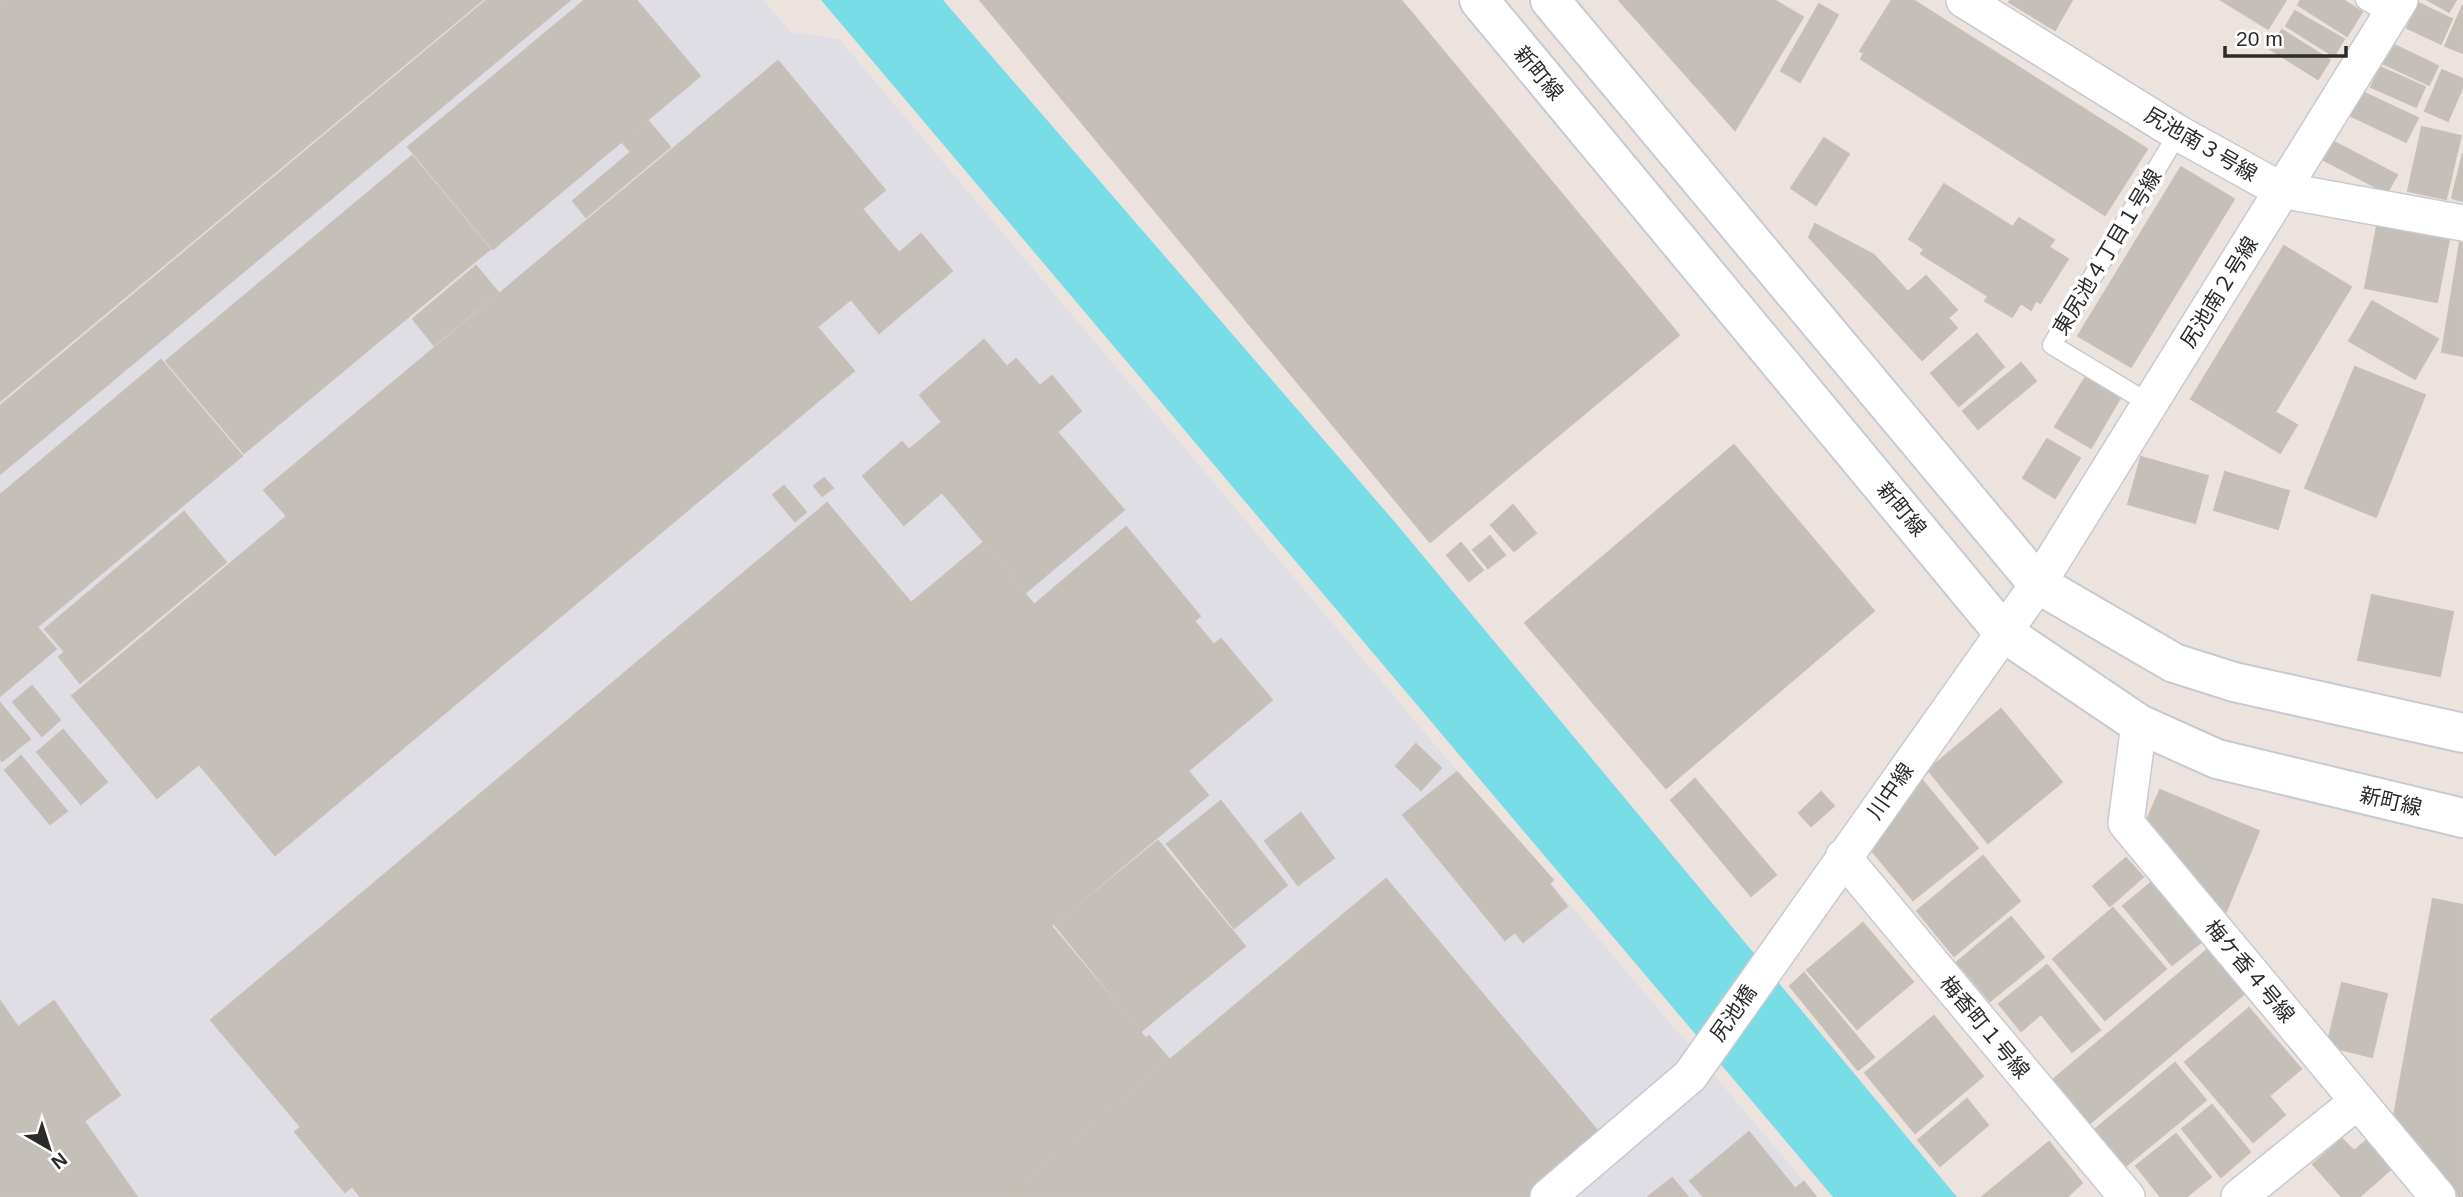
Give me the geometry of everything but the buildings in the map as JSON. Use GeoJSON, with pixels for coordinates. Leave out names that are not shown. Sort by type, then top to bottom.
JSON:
{"type":"FeatureCollection","features":[{"type":"Feature","properties":{"kind":"street","name":"新町線"},"geometry":{"type":"LineString","coordinates":[[1479,0],[2003,632],[2139,724],[2217,759],[2463,818]]}},
{"type":"Feature","properties":{"kind":"street"},"geometry":{"type":"LineString","coordinates":[[1550,0],[2038,584],[2174,663],[2234,682],[2463,733]]}},
{"type":"Feature","properties":{"kind":"street","name":"尻池南３号線"},"geometry":{"type":"LineString","coordinates":[[1964,0],[2178,133],[2281,190],[2463,223]]}},
{"type":"Feature","properties":{"kind":"street","name":"尻池南２号線"},"geometry":{"type":"LineString","coordinates":[[2038,584],[2281,190],[2385,5]]}},
{"type":"Feature","properties":{"kind":"street","name":"川中線"},"geometry":{"type":"LineString","coordinates":[[1777,950],[2038,584]]}},
{"type":"Feature","properties":{"kind":"street","name":"梅ケ香４号線"},"geometry":{"type":"LineString","coordinates":[[2139,724],[2126,823],[2438,1197]]}},
{"type":"Feature","properties":{"kind":"street","name":"梅香町１号線"},"geometry":{"type":"LineString","coordinates":[[1843,857],[2127,1197]]}},
{"type":"Feature","properties":{"kind":"street","name":"尻池橋"},"geometry":{"type":"LineString","coordinates":[[1548,1197],[1690,1076],[1777,950]]}},
{"type":"Feature","properties":{"kind":"street"},"geometry":{"type":"LineString","coordinates":[[2239,1197],[2358,1101]]}},
{"type":"Feature","properties":{"kind":"lane","name":"東尻池４丁目１号線"},"geometry":{"type":"LineString","coordinates":[[2150,404],[2052,345],[2178,133]]}},
{"type":"Feature","properties":{"kind":"shaded area"},"geometry":{"type":"Polygon","coordinates":[[[0,0],[763,0],[791,32],[839,39],[1817,1197],[0,1197],[0,0]]]}},
{"type":"Feature","properties":{"kind":"water"},"geometry":{"type":"Polygon","coordinates":[[[821,0],[943,0],[1394,521],[1957,1197],[1833,1197],[821,0]]]}}]}
